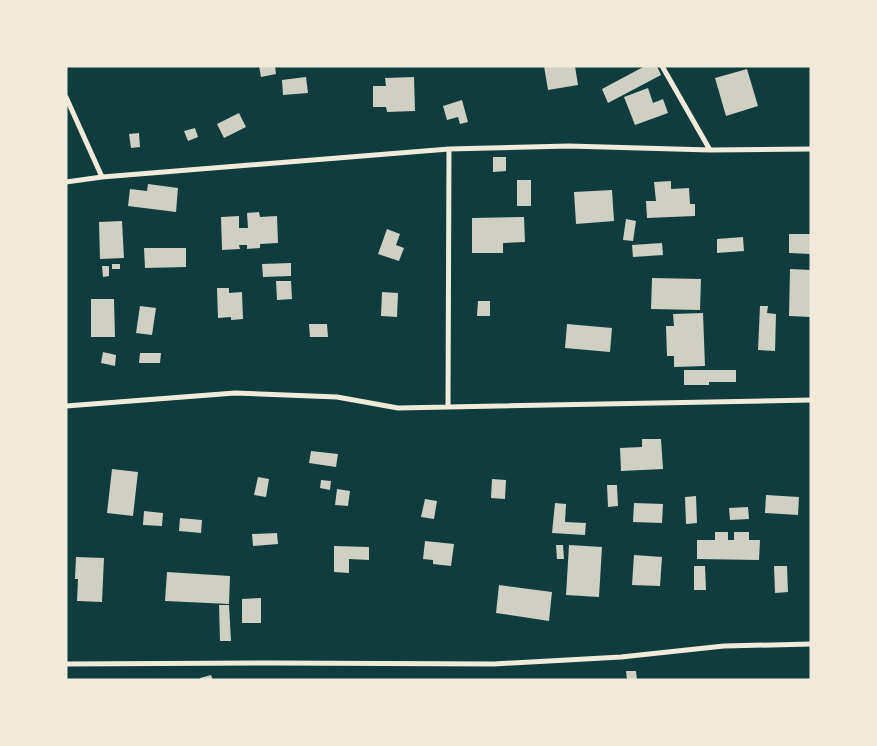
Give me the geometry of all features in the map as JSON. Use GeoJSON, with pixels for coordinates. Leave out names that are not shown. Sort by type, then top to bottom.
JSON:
{"type":"FeatureCollection","features":[{"type":"Feature","properties":{"kind":"street"},"geometry":{"type":"LineString","coordinates":[[662,66],[710,150]]}},
{"type":"Feature","properties":{"kind":"street"},"geometry":{"type":"LineString","coordinates":[[66,96],[102,177]]}},
{"type":"Feature","properties":{"kind":"street"},"geometry":{"type":"LineString","coordinates":[[66,182],[102,177],[449,149],[569,146],[710,150],[811,149]]}},
{"type":"Feature","properties":{"kind":"street"},"geometry":{"type":"LineString","coordinates":[[448,407],[449,149]]}},
{"type":"Feature","properties":{"kind":"street"},"geometry":{"type":"LineString","coordinates":[[66,406],[235,393],[338,397],[398,408],[811,400]]}},
{"type":"Feature","properties":{"kind":"street"},"geometry":{"type":"LineString","coordinates":[[66,664],[494,664],[621,657],[724,646],[811,644]]}},
{"type":"Feature","properties":{"kind":"building"},"geometry":{"type":"Polygon","coordinates":[[[259,66],[275,66],[276,74],[261,77],[259,66]]]}},
{"type":"Feature","properties":{"kind":"building"},"geometry":{"type":"Polygon","coordinates":[[[544,66],[575,66],[578,85],[548,90],[544,66]]]}},
{"type":"Feature","properties":{"kind":"building"},"geometry":{"type":"Polygon","coordinates":[[[645,66],[657,66],[661,75],[608,103],[602,89],[645,66]]]}},
{"type":"Feature","properties":{"kind":"building"},"geometry":{"type":"Polygon","coordinates":[[[747,69],[758,106],[726,116],[715,78],[747,69]]]}},
{"type":"Feature","properties":{"kind":"building"},"geometry":{"type":"Polygon","coordinates":[[[306,77],[308,93],[283,95],[282,80],[306,77]]]}},
{"type":"Feature","properties":{"kind":"building"},"geometry":{"type":"Polygon","coordinates":[[[414,77],[415,111],[387,112],[386,107],[373,107],[373,86],[386,86],[385,78],[414,77]]]}},
{"type":"Feature","properties":{"kind":"building"},"geometry":{"type":"Polygon","coordinates":[[[648,88],[653,103],[663,99],[668,113],[635,125],[624,97],[648,88]]]}},
{"type":"Feature","properties":{"kind":"building"},"geometry":{"type":"Polygon","coordinates":[[[462,100],[468,122],[460,124],[458,117],[447,120],[443,106],[462,100]]]}},
{"type":"Feature","properties":{"kind":"building"},"geometry":{"type":"Polygon","coordinates":[[[239,113],[246,127],[224,138],[217,124],[239,113]]]}},
{"type":"Feature","properties":{"kind":"building"},"geometry":{"type":"Polygon","coordinates":[[[195,128],[198,137],[188,141],[184,131],[195,128]]]}},
{"type":"Feature","properties":{"kind":"building"},"geometry":{"type":"Polygon","coordinates":[[[139,133],[140,147],[131,148],[129,134],[139,133]]]}},
{"type":"Feature","properties":{"kind":"building"},"geometry":{"type":"Polygon","coordinates":[[[493,157],[506,157],[506,171],[493,172],[493,157]]]}},
{"type":"Feature","properties":{"kind":"building"},"geometry":{"type":"Polygon","coordinates":[[[517,180],[531,180],[531,206],[517,206],[517,180]]]}},
{"type":"Feature","properties":{"kind":"building"},"geometry":{"type":"Polygon","coordinates":[[[671,181],[671,189],[689,188],[690,204],[695,204],[695,216],[647,218],[646,201],[656,201],[654,182],[671,181]]]}},
{"type":"Feature","properties":{"kind":"building"},"geometry":{"type":"Polygon","coordinates":[[[148,184],[178,188],[176,212],[128,206],[130,189],[147,191],[148,184]]]}},
{"type":"Feature","properties":{"kind":"building"},"geometry":{"type":"Polygon","coordinates":[[[612,190],[614,221],[576,224],[574,192],[612,190]]]}},
{"type":"Feature","properties":{"kind":"building"},"geometry":{"type":"Polygon","coordinates":[[[259,212],[260,217],[277,216],[278,243],[260,244],[260,248],[247,249],[247,245],[239,245],[240,249],[222,250],[221,217],[239,216],[239,228],[248,228],[247,213],[259,212]]]}},
{"type":"Feature","properties":{"kind":"building"},"geometry":{"type":"Polygon","coordinates":[[[524,217],[525,242],[503,243],[503,253],[472,253],[472,218],[524,217]]]}},
{"type":"Feature","properties":{"kind":"building"},"geometry":{"type":"Polygon","coordinates":[[[626,219],[636,221],[633,241],[623,240],[626,219]]]}},
{"type":"Feature","properties":{"kind":"building"},"geometry":{"type":"Polygon","coordinates":[[[122,221],[124,258],[100,259],[99,222],[122,221]]]}},
{"type":"Feature","properties":{"kind":"building"},"geometry":{"type":"Polygon","coordinates":[[[387,229],[400,234],[396,245],[404,248],[399,261],[378,254],[387,229]]]}},
{"type":"Feature","properties":{"kind":"building"},"geometry":{"type":"Polygon","coordinates":[[[789,234],[811,234],[811,254],[789,253],[789,234]]]}},
{"type":"Feature","properties":{"kind":"building"},"geometry":{"type":"Polygon","coordinates":[[[743,237],[744,251],[717,253],[717,239],[743,237]]]}},
{"type":"Feature","properties":{"kind":"building"},"geometry":{"type":"Polygon","coordinates":[[[662,243],[663,255],[633,257],[632,245],[662,243]]]}},
{"type":"Feature","properties":{"kind":"building"},"geometry":{"type":"Polygon","coordinates":[[[144,248],[186,248],[186,267],[145,268],[144,248]]]}},
{"type":"Feature","properties":{"kind":"building"},"geometry":{"type":"Polygon","coordinates":[[[291,263],[291,276],[263,277],[262,264],[291,263]]]}},
{"type":"Feature","properties":{"kind":"building"},"geometry":{"type":"Polygon","coordinates":[[[112,264],[120,264],[120,269],[112,269],[112,264]]]}},
{"type":"Feature","properties":{"kind":"building"},"geometry":{"type":"Polygon","coordinates":[[[102,266],[109,266],[109,276],[103,277],[102,266]]]}},
{"type":"Feature","properties":{"kind":"building"},"geometry":{"type":"Polygon","coordinates":[[[790,269],[811,270],[811,317],[789,316],[790,269]]]}},
{"type":"Feature","properties":{"kind":"building"},"geometry":{"type":"Polygon","coordinates":[[[652,278],[701,279],[700,310],[651,309],[652,278]]]}},
{"type":"Feature","properties":{"kind":"building"},"geometry":{"type":"Polygon","coordinates":[[[276,281],[291,281],[292,299],[277,300],[276,281]]]}},
{"type":"Feature","properties":{"kind":"building"},"geometry":{"type":"Polygon","coordinates":[[[217,288],[229,288],[229,293],[242,292],[243,319],[231,320],[231,317],[218,318],[217,288]]]}},
{"type":"Feature","properties":{"kind":"building"},"geometry":{"type":"Polygon","coordinates":[[[382,292],[398,293],[397,317],[381,316],[382,292]]]}},
{"type":"Feature","properties":{"kind":"building"},"geometry":{"type":"Polygon","coordinates":[[[91,299],[114,299],[115,337],[91,337],[91,299]]]}},
{"type":"Feature","properties":{"kind":"building"},"geometry":{"type":"Polygon","coordinates":[[[478,301],[490,301],[490,316],[477,316],[478,301]]]}},
{"type":"Feature","properties":{"kind":"building"},"geometry":{"type":"Polygon","coordinates":[[[140,306],[156,308],[152,335],[136,333],[140,306]]]}},
{"type":"Feature","properties":{"kind":"building"},"geometry":{"type":"Polygon","coordinates":[[[760,306],[768,306],[767,313],[776,314],[775,351],[758,350],[760,306]]]}},
{"type":"Feature","properties":{"kind":"building"},"geometry":{"type":"Polygon","coordinates":[[[703,313],[705,366],[674,367],[674,356],[667,356],[666,326],[674,326],[673,314],[703,313]]]}},
{"type":"Feature","properties":{"kind":"building"},"geometry":{"type":"Polygon","coordinates":[[[309,324],[327,324],[328,337],[310,337],[309,324]]]}},
{"type":"Feature","properties":{"kind":"building"},"geometry":{"type":"Polygon","coordinates":[[[567,324],[612,328],[610,352],[565,348],[567,324]]]}},
{"type":"Feature","properties":{"kind":"building"},"geometry":{"type":"Polygon","coordinates":[[[103,352],[116,355],[115,366],[101,363],[103,352]]]}},
{"type":"Feature","properties":{"kind":"building"},"geometry":{"type":"Polygon","coordinates":[[[140,353],[161,353],[160,363],[139,363],[140,353]]]}},
{"type":"Feature","properties":{"kind":"building"},"geometry":{"type":"Polygon","coordinates":[[[684,370],[736,370],[736,382],[709,382],[709,385],[684,385],[684,370]]]}},
{"type":"Feature","properties":{"kind":"building"},"geometry":{"type":"Polygon","coordinates":[[[642,439],[661,439],[663,469],[621,471],[620,448],[642,447],[642,439]]]}},
{"type":"Feature","properties":{"kind":"building"},"geometry":{"type":"Polygon","coordinates":[[[311,451],[338,454],[336,467],[309,463],[311,451]]]}},
{"type":"Feature","properties":{"kind":"building"},"geometry":{"type":"Polygon","coordinates":[[[112,469],[138,472],[133,516],[107,513],[112,469]]]}},
{"type":"Feature","properties":{"kind":"building"},"geometry":{"type":"Polygon","coordinates":[[[258,477],[269,479],[266,497],[254,495],[258,477]]]}},
{"type":"Feature","properties":{"kind":"building"},"geometry":{"type":"Polygon","coordinates":[[[492,479],[506,480],[505,499],[491,498],[492,479]]]}},
{"type":"Feature","properties":{"kind":"building"},"geometry":{"type":"Polygon","coordinates":[[[321,480],[331,481],[330,490],[320,488],[321,480]]]}},
{"type":"Feature","properties":{"kind":"building"},"geometry":{"type":"Polygon","coordinates":[[[607,485],[617,485],[618,506],[608,507],[607,485]]]}},
{"type":"Feature","properties":{"kind":"building"},"geometry":{"type":"Polygon","coordinates":[[[337,489],[350,491],[348,506],[335,505],[337,489]]]}},
{"type":"Feature","properties":{"kind":"building"},"geometry":{"type":"Polygon","coordinates":[[[766,495],[799,497],[798,515],[765,513],[766,495]]]}},
{"type":"Feature","properties":{"kind":"building"},"geometry":{"type":"Polygon","coordinates":[[[696,496],[697,523],[686,524],[685,497],[696,496]]]}},
{"type":"Feature","properties":{"kind":"building"},"geometry":{"type":"Polygon","coordinates":[[[425,499],[437,501],[434,519],[421,517],[425,499]]]}},
{"type":"Feature","properties":{"kind":"building"},"geometry":{"type":"Polygon","coordinates":[[[555,503],[566,504],[565,522],[586,523],[585,535],[552,533],[555,503]]]}},
{"type":"Feature","properties":{"kind":"building"},"geometry":{"type":"Polygon","coordinates":[[[634,503],[663,504],[662,523],[633,522],[634,503]]]}},
{"type":"Feature","properties":{"kind":"building"},"geometry":{"type":"Polygon","coordinates":[[[748,507],[749,519],[730,520],[729,508],[748,507]]]}},
{"type":"Feature","properties":{"kind":"building"},"geometry":{"type":"Polygon","coordinates":[[[144,511],[163,513],[162,526],[143,525],[144,511]]]}},
{"type":"Feature","properties":{"kind":"building"},"geometry":{"type":"Polygon","coordinates":[[[180,518],[202,520],[201,533],[179,531],[180,518]]]}},
{"type":"Feature","properties":{"kind":"building"},"geometry":{"type":"Polygon","coordinates":[[[715,532],[728,532],[728,540],[734,540],[734,532],[749,532],[749,540],[760,540],[759,560],[697,559],[697,540],[715,540],[715,532]]]}},
{"type":"Feature","properties":{"kind":"building"},"geometry":{"type":"Polygon","coordinates":[[[277,533],[278,544],[253,546],[252,534],[277,533]]]}},
{"type":"Feature","properties":{"kind":"building"},"geometry":{"type":"Polygon","coordinates":[[[425,541],[454,544],[451,566],[433,564],[433,560],[423,559],[425,541]]]}},
{"type":"Feature","properties":{"kind":"building"},"geometry":{"type":"Polygon","coordinates":[[[556,545],[563,545],[564,559],[557,559],[556,545]]]}},
{"type":"Feature","properties":{"kind":"building"},"geometry":{"type":"Polygon","coordinates":[[[569,545],[602,547],[599,597],[566,595],[569,545]]]}},
{"type":"Feature","properties":{"kind":"building"},"geometry":{"type":"Polygon","coordinates":[[[334,546],[369,547],[369,560],[349,559],[349,573],[334,572],[334,546]]]}},
{"type":"Feature","properties":{"kind":"building"},"geometry":{"type":"Polygon","coordinates":[[[634,555],[662,557],[660,586],[632,585],[634,555]]]}},
{"type":"Feature","properties":{"kind":"building"},"geometry":{"type":"Polygon","coordinates":[[[76,557],[104,558],[102,602],[77,601],[76,557]]]}},
{"type":"Feature","properties":{"kind":"building"},"geometry":{"type":"Polygon","coordinates":[[[694,566],[705,566],[706,590],[694,590],[694,566]]]}},
{"type":"Feature","properties":{"kind":"building"},"geometry":{"type":"Polygon","coordinates":[[[774,566],[787,566],[788,592],[775,593],[774,566]]]}},
{"type":"Feature","properties":{"kind":"building"},"geometry":{"type":"Polygon","coordinates":[[[167,572],[230,576],[229,604],[165,601],[167,572]]]}},
{"type":"Feature","properties":{"kind":"building"},"geometry":{"type":"Polygon","coordinates":[[[499,585],[552,592],[549,621],[496,613],[499,585]]]}},
{"type":"Feature","properties":{"kind":"building"},"geometry":{"type":"Polygon","coordinates":[[[261,598],[261,623],[242,623],[242,599],[261,598]]]}},
{"type":"Feature","properties":{"kind":"building"},"geometry":{"type":"Polygon","coordinates":[[[219,605],[229,605],[231,641],[220,641],[219,605]]]}},
{"type":"Feature","properties":{"kind":"building"},"geometry":{"type":"Polygon","coordinates":[[[626,671],[636,671],[637,680],[627,680],[626,671]]]}},
{"type":"Feature","properties":{"kind":"building"},"geometry":{"type":"Polygon","coordinates":[[[211,675],[213,680],[201,680],[200,678],[211,675]]]}}]}
